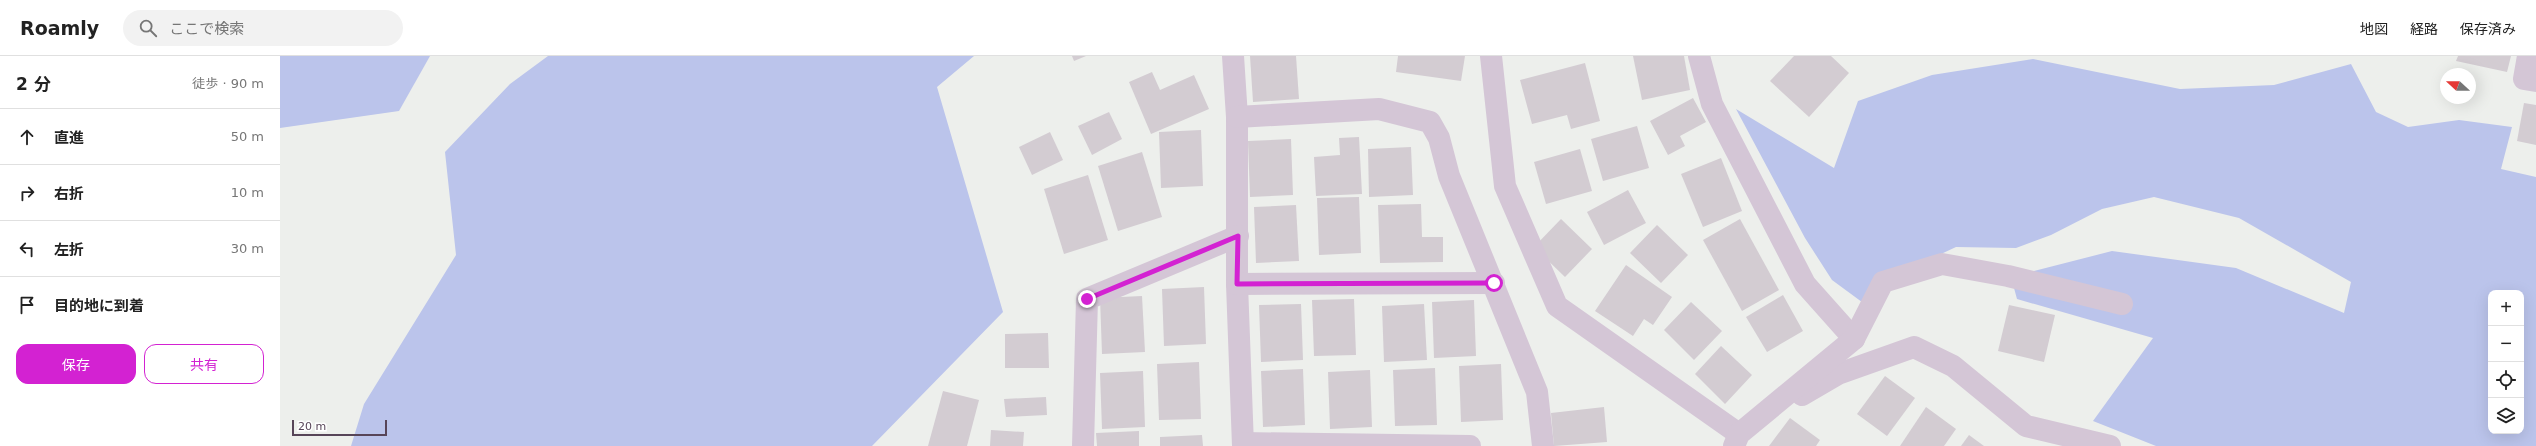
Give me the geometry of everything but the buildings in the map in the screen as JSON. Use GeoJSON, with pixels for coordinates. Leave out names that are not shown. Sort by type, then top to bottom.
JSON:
{"type":"FeatureCollection","features":[{"type":"Feature","properties":{"kind":"street"},"geometry":{"type":"LineString","coordinates":[[1233,56],[1237,117],[1237,284],[1243,444],[1470,446]]}},
{"type":"Feature","properties":{"kind":"street"},"geometry":{"type":"LineString","coordinates":[[1491,56],[1505,186],[1557,306],[1736,440]]}},
{"type":"Feature","properties":{"kind":"street"},"geometry":{"type":"LineString","coordinates":[[1699,56],[1712,104],[1805,284],[1854,340]]}},
{"type":"Feature","properties":{"kind":"street"},"geometry":{"type":"LineString","coordinates":[[2528,56],[2524,79],[2536,81]]}},
{"type":"Feature","properties":{"kind":"street"},"geometry":{"type":"LineString","coordinates":[[1237,117],[1380,109],[1430,122],[1439,138],[1449,176],[1494,283],[1537,392],[1543,446]]}},
{"type":"Feature","properties":{"kind":"street"},"geometry":{"type":"LineString","coordinates":[[1083,446],[1087,299],[1238,236]]}},
{"type":"Feature","properties":{"kind":"street"},"geometry":{"type":"LineString","coordinates":[[1736,440],[1854,340],[1883,282],[1942,264],[2008,276],[2122,304]]}},
{"type":"Feature","properties":{"kind":"street"},"geometry":{"type":"LineString","coordinates":[[1237,284],[1494,283]]}},
{"type":"Feature","properties":{"kind":"street"},"geometry":{"type":"LineString","coordinates":[[1736,440],[1838,374],[1914,347],[1954,366],[2026,426],[2110,446]]}},
{"type":"Feature","properties":{"kind":"shaded area"},"geometry":{"type":"Polygon","coordinates":[[[280,56],[430,56],[399,111],[280,128],[280,56]]]}},
{"type":"Feature","properties":{"kind":"shaded area"},"geometry":{"type":"Polygon","coordinates":[[[548,56],[974,56],[937,87],[1003,312],[872,446],[351,446],[364,404],[456,255],[445,152],[510,84],[548,56]]]}},
{"type":"Feature","properties":{"kind":"shaded area"},"geometry":{"type":"Polygon","coordinates":[[[2033,59],[2180,89],[2274,85],[2351,64],[2376,112],[2408,127],[2459,120],[2512,127],[2501,169],[2536,177],[2536,446],[2156,446],[2093,421],[2153,338],[2017,299],[2011,277],[2112,251],[2236,268],[2344,313],[2351,282],[2239,218],[2154,197],[2102,209],[2051,235],[2016,248],[1956,247],[1911,268],[1866,305],[1832,280],[1805,238],[1736,109],[1834,168],[1858,101],[1932,75],[2033,59]]]}},
{"type":"Feature","properties":{"kind":"route"},"geometry":{"type":"LineString","coordinates":[[1087,299],[1238,236],[1237,284],[1494,283]]}}]}
